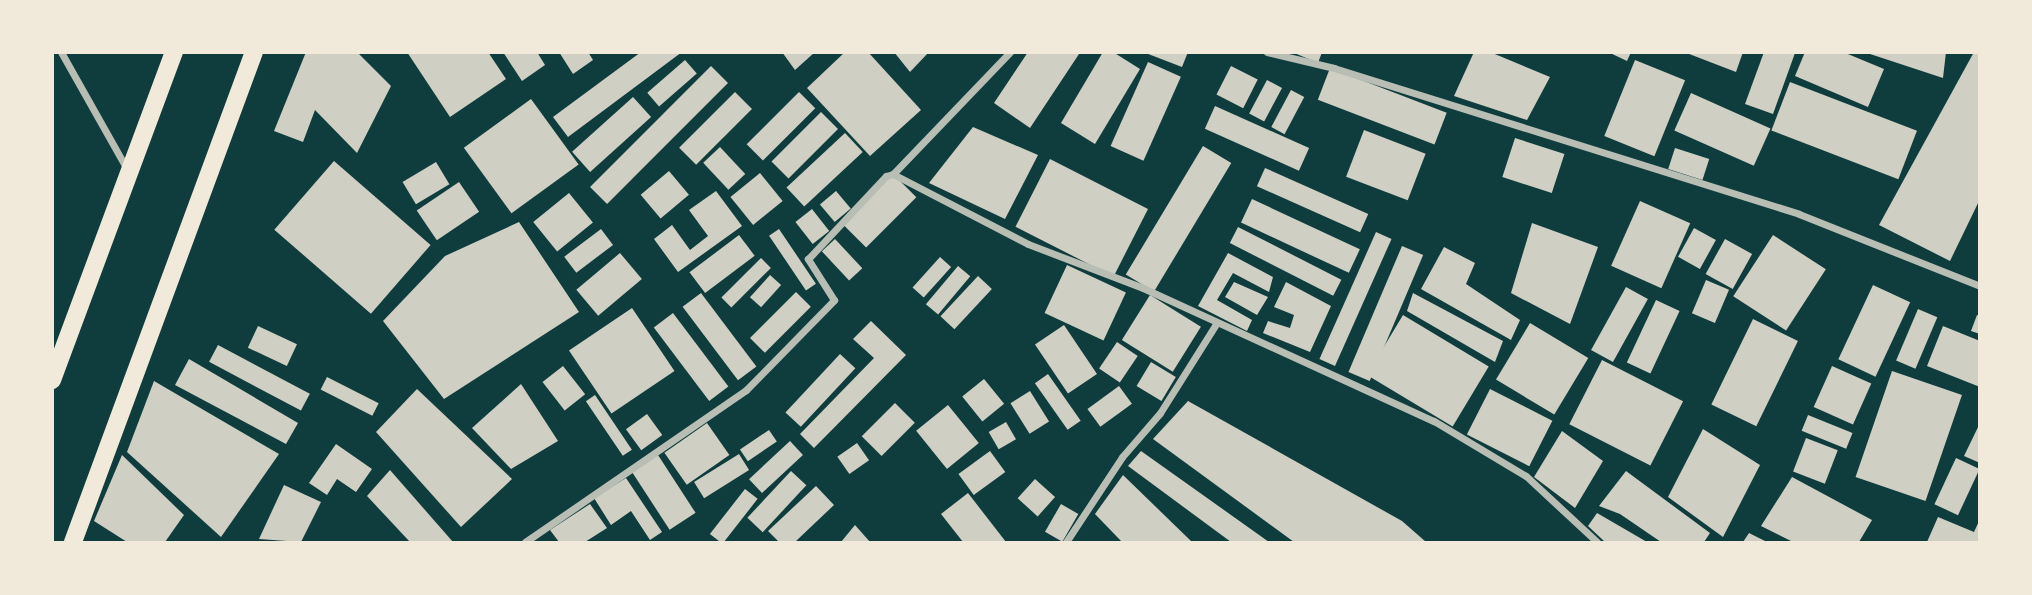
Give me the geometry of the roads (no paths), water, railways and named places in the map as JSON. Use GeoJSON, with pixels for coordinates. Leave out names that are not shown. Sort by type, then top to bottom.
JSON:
{"type":"FeatureCollection","features":[{"type":"Feature","properties":{"kind":"main road"},"geometry":{"type":"LineString","coordinates":[[52,380],[174,52]]}},
{"type":"Feature","properties":{"kind":"main road"},"geometry":{"type":"LineString","coordinates":[[73,542],[254,52]]}},
{"type":"Feature","properties":{"kind":"street"},"geometry":{"type":"LineString","coordinates":[[61,52],[130,174]]}},
{"type":"Feature","properties":{"kind":"street"},"geometry":{"type":"LineString","coordinates":[[525,542],[746,390],[834,300],[808,259],[886,176],[893,174],[1010,52]]}},
{"type":"Feature","properties":{"kind":"street"},"geometry":{"type":"LineString","coordinates":[[1267,52],[1334,68],[1800,214],[1979,286]]}},
{"type":"Feature","properties":{"kind":"street"},"geometry":{"type":"LineString","coordinates":[[893,174],[1028,243],[1143,288],[1216,324],[1434,421],[1526,476],[1597,542]]}},
{"type":"Feature","properties":{"kind":"street"},"geometry":{"type":"LineString","coordinates":[[1066,542],[1122,457],[1160,413],[1216,324]]}}]}
